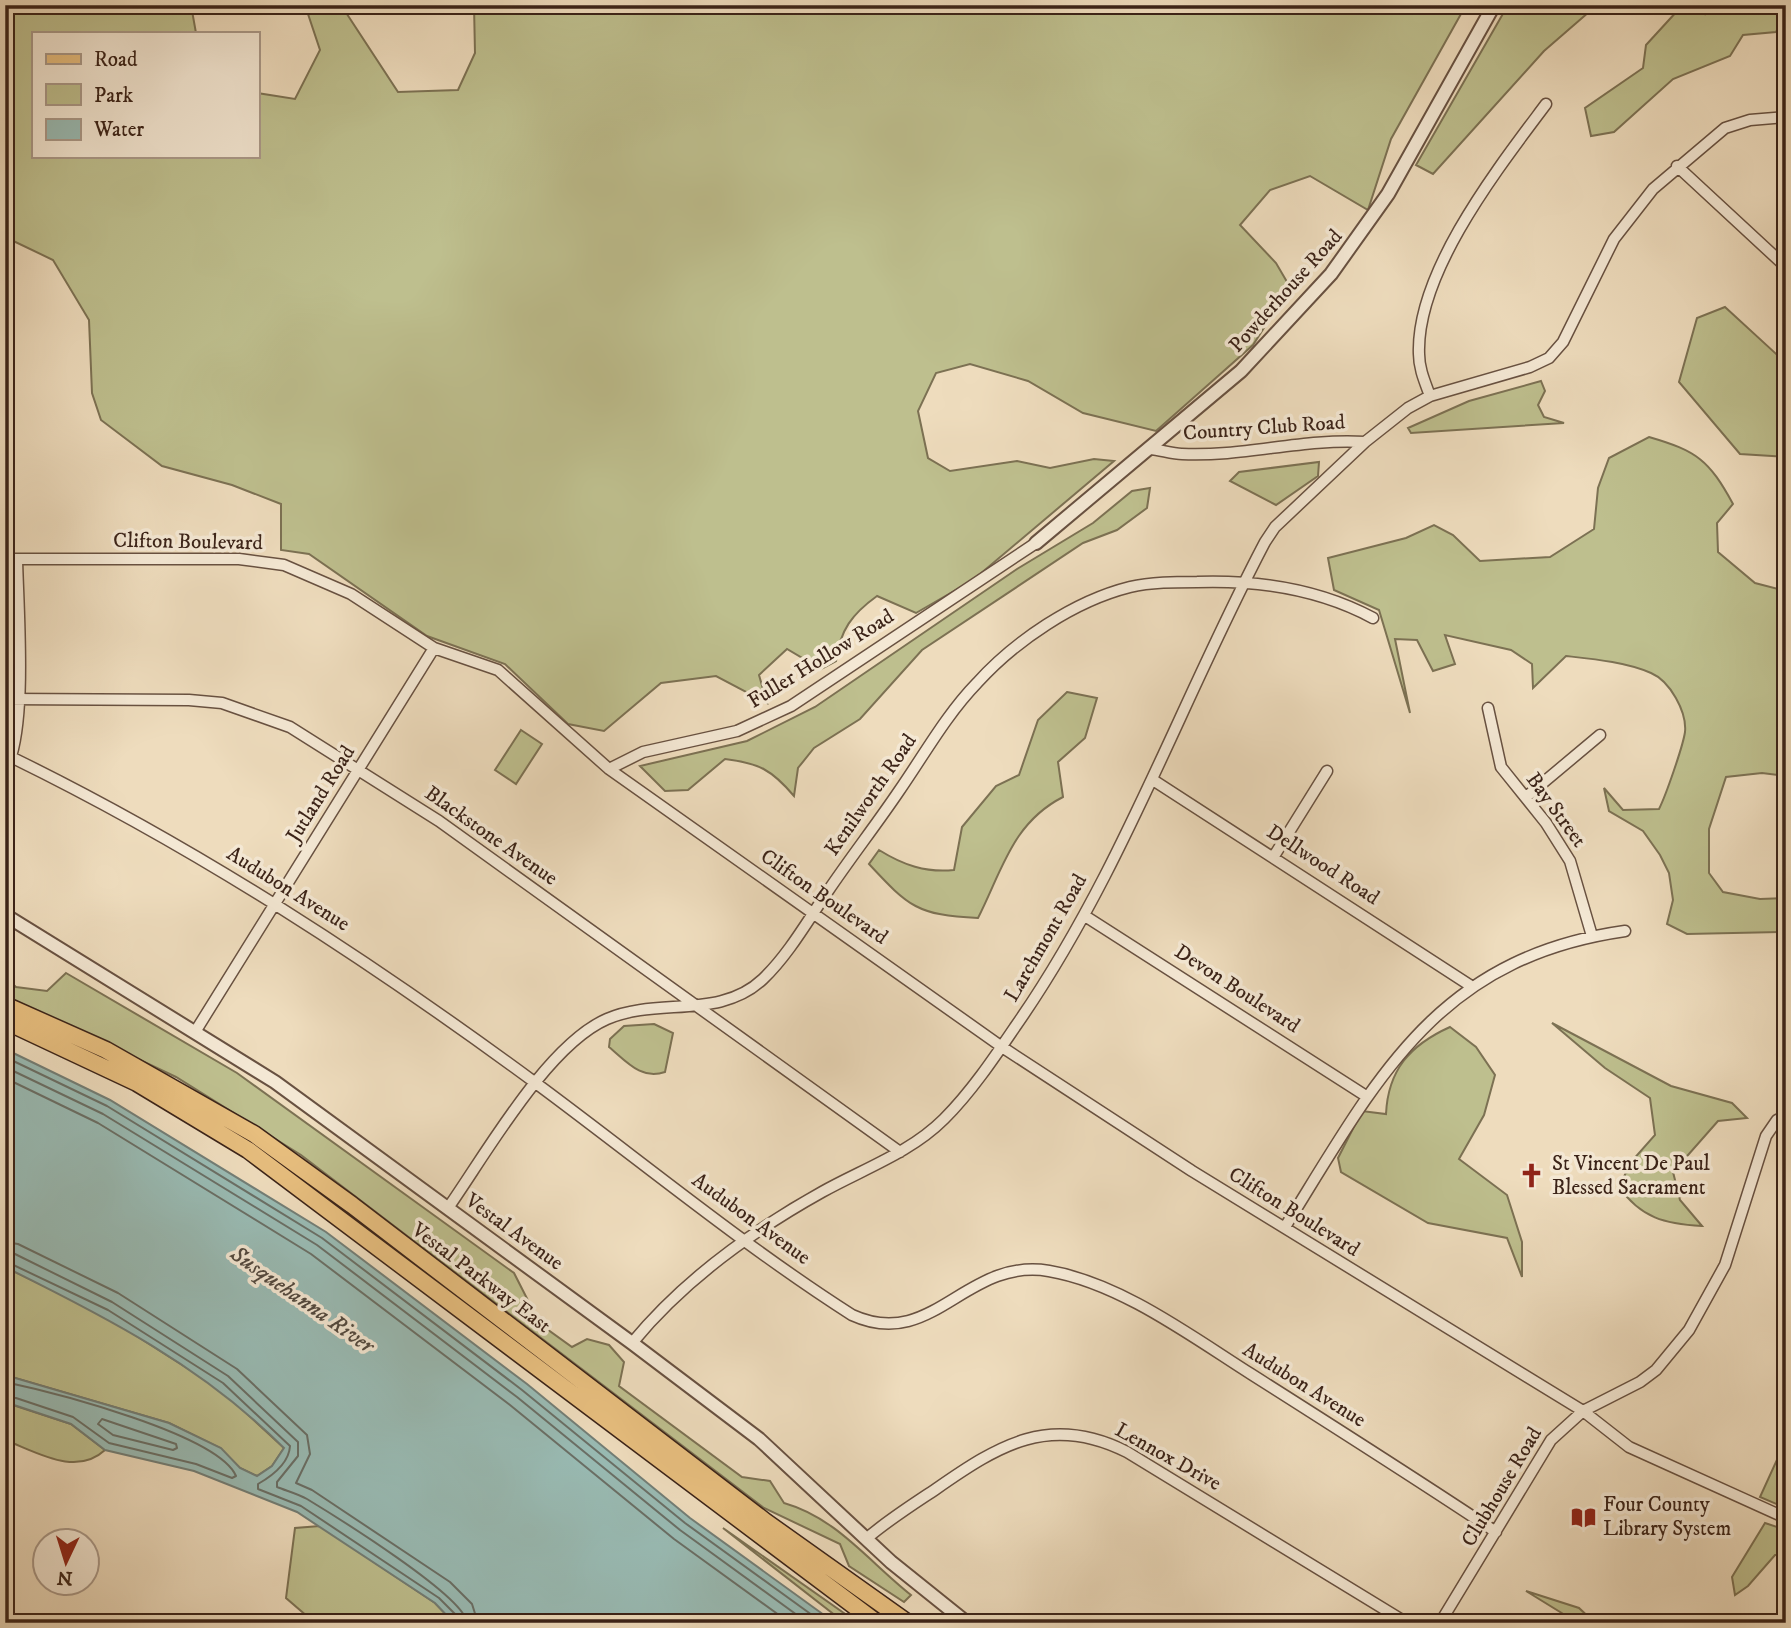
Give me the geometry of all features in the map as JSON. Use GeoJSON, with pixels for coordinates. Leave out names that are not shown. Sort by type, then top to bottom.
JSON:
{"type":"FeatureCollection","features":[{"type":"Feature","properties":{"kind":"main road","name":"Vestal Parkway East"},"geometry":{"type":"LineString","coordinates":[[5,1005],[106,1050],[254,1134],[363,1213],[776,1530],[908,1623]]}},
{"type":"Feature","properties":{"kind":"main road","name":"Vestal Parkway East"},"geometry":{"type":"LineString","coordinates":[[5,1021],[137,1083],[248,1150],[877,1623]]}},
{"type":"Feature","properties":{"kind":"street","name":"Powderhouse Road"},"geometry":{"type":"LineString","coordinates":[[1036,543],[1150,449],[1265,348],[1348,253],[1388,194],[1494,5]]}},
{"type":"Feature","properties":{"kind":"street"},"geometry":{"type":"LineString","coordinates":[[1430,396],[1421,370],[1420,336],[1441,266],[1475,204],[1546,104]]}},
{"type":"Feature","properties":{"kind":"street","name":"Country Club Road"},"geometry":{"type":"LineString","coordinates":[[1150,449],[1180,454],[1202,454],[1328,440],[1365,442],[1408,408],[1430,396],[1549,358],[1563,342],[1614,239],[1653,189],[1725,128],[1750,120],[1786,117]]}},
{"type":"Feature","properties":{"kind":"street"},"geometry":{"type":"LineString","coordinates":[[1677,166],[1786,267]]}},
{"type":"Feature","properties":{"kind":"street","name":"Larchmont Road"},"geometry":{"type":"LineString","coordinates":[[632,1343],[646,1326],[706,1271],[746,1239],[824,1191],[900,1152],[946,1118],[1002,1047],[1049,979],[1085,916],[1153,780],[1245,583],[1275,527],[1365,442]]}},
{"type":"Feature","properties":{"kind":"street","name":"Fuller Hollow Road"},"geometry":{"type":"LineString","coordinates":[[609,769],[643,752],[737,731],[791,706],[1036,543]]}},
{"type":"Feature","properties":{"kind":"street","name":"Clifton Boulevard"},"geometry":{"type":"LineString","coordinates":[[5,559],[239,559],[284,565],[351,594],[434,648],[498,670],[609,769],[1002,1047],[1192,1171],[1583,1411],[1629,1447],[1786,1518]]}},
{"type":"Feature","properties":{"kind":"street"},"geometry":{"type":"LineString","coordinates":[[5,771],[13,758],[18,699],[18,559]]}},
{"type":"Feature","properties":{"kind":"street","name":"Kenilworth Road"},"geometry":{"type":"LineString","coordinates":[[448,1208],[536,1083],[568,1046],[595,1025],[642,1009],[726,1001],[755,986],[778,961],[813,913],[947,719],[977,682],[1014,648],[1106,594],[1133,586],[1173,582],[1245,583],[1330,597],[1373,618]]}},
{"type":"Feature","properties":{"kind":"street","name":"Jutland Road"},"geometry":{"type":"LineString","coordinates":[[195,1032],[434,648]]}},
{"type":"Feature","properties":{"kind":"street","name":"Blackstone Avenue"},"geometry":{"type":"LineString","coordinates":[[5,699],[189,699],[222,704],[290,727],[439,821],[900,1152]]}},
{"type":"Feature","properties":{"kind":"street","name":"Bay Street"},"geometry":{"type":"LineString","coordinates":[[1489,708],[1501,767],[1526,797],[1570,861],[1591,936]]}},
{"type":"Feature","properties":{"kind":"street"},"geometry":{"type":"LineString","coordinates":[[1526,797],[1600,735]]}},
{"type":"Feature","properties":{"kind":"street","name":"Audubon Avenue"},"geometry":{"type":"LineString","coordinates":[[13,758],[108,804],[275,902],[536,1083],[852,1315],[887,1326],[912,1322],[984,1280],[1005,1272],[1046,1270],[1099,1285],[1201,1342],[1496,1532]]}},
{"type":"Feature","properties":{"kind":"street"},"geometry":{"type":"LineString","coordinates":[[1273,856],[1327,771]]}},
{"type":"Feature","properties":{"kind":"street","name":"Dellwood Road"},"geometry":{"type":"LineString","coordinates":[[1153,780],[1471,986]]}},
{"type":"Feature","properties":{"kind":"street","name":"Vestal Avenue"},"geometry":{"type":"LineString","coordinates":[[5,915],[275,1082],[632,1343],[760,1439],[915,1583],[967,1623]]}},
{"type":"Feature","properties":{"kind":"street","name":"Devon Boulevard"},"geometry":{"type":"LineString","coordinates":[[1085,916],[1366,1096]]}},
{"type":"Feature","properties":{"kind":"street"},"geometry":{"type":"LineString","coordinates":[[1284,1227],[1366,1096],[1428,1021],[1471,986],[1541,950],[1591,936],[1625,931]]}},
{"type":"Feature","properties":{"kind":"street","name":"Clubhouse Road"},"geometry":{"type":"LineString","coordinates":[[1440,1623],[1551,1440],[1583,1411],[1640,1382],[1656,1370],[1689,1330],[1725,1265],[1766,1136],[1777,1120],[1786,1115]]}},
{"type":"Feature","properties":{"kind":"street","name":"Lennox Drive"},"geometry":{"type":"LineString","coordinates":[[866,1539],[997,1449],[1045,1434],[1077,1435],[1126,1452],[1406,1623]]}},
{"type":"Feature","properties":{"kind":"green space"},"geometry":{"type":"Polygon","coordinates":[[[5,5],[191,5],[196,32],[32,32],[32,158],[259,158],[259,93],[295,99],[320,50],[305,5],[341,5],[398,92],[458,90],[475,53],[474,5],[1466,5],[1391,139],[1368,210],[1310,176],[1270,190],[1240,225],[1276,263],[1290,287],[1253,345],[1156,431],[1083,413],[1028,381],[970,364],[936,373],[918,411],[928,458],[950,471],[1017,461],[1050,468],[1094,459],[1114,461],[973,580],[916,613],[877,596],[854,616],[844,632],[836,661],[821,669],[787,649],[759,675],[767,703],[716,676],[661,683],[604,731],[568,724],[505,664],[427,636],[309,554],[281,550],[281,504],[232,485],[162,466],[101,420],[92,393],[89,320],[53,260],[5,237],[5,5]]]}},
{"type":"Feature","properties":{"kind":"green space"},"geometry":{"type":"Polygon","coordinates":[[[1508,5],[1597,5],[1544,51],[1433,174],[1416,165],[1508,5]]]}},
{"type":"Feature","properties":{"kind":"green space"},"geometry":{"type":"Polygon","coordinates":[[[1732,5],[1786,5],[1786,14],[1776,32],[1743,35],[1730,56],[1673,79],[1614,132],[1591,136],[1585,108],[1643,68],[1646,45],[1679,9],[1706,14],[1719,12],[1732,5]]]}},
{"type":"Feature","properties":{"kind":"green space"},"geometry":{"type":"Polygon","coordinates":[[[1725,307],[1786,363],[1786,457],[1740,454],[1679,382],[1697,318],[1725,307]]]}},
{"type":"Feature","properties":{"kind":"green space"},"geometry":{"type":"Polygon","coordinates":[[[1541,381],[1545,391],[1538,405],[1544,417],[1564,423],[1411,433],[1408,428],[1469,401],[1541,381]]]}},
{"type":"Feature","properties":{"kind":"green space"},"geometry":{"type":"Polygon","coordinates":[[[1649,437],[1679,447],[1709,467],[1733,504],[1717,523],[1718,552],[1755,583],[1786,591],[1786,776],[1762,773],[1726,777],[1709,829],[1709,873],[1723,892],[1760,899],[1786,898],[1786,932],[1687,934],[1667,924],[1673,900],[1669,873],[1660,855],[1643,831],[1609,811],[1604,788],[1623,810],[1659,809],[1670,782],[1684,739],[1685,724],[1676,698],[1658,677],[1620,664],[1566,656],[1533,688],[1532,664],[1511,650],[1445,635],[1455,664],[1433,671],[1417,640],[1395,639],[1410,713],[1379,610],[1334,590],[1328,558],[1406,538],[1434,525],[1453,535],[1480,561],[1550,557],[1594,529],[1598,488],[1609,458],[1649,437]]]}},
{"type":"Feature","properties":{"kind":"green space"},"geometry":{"type":"Polygon","coordinates":[[[1319,462],[1318,476],[1276,505],[1230,481],[1239,472],[1319,462]]]}},
{"type":"Feature","properties":{"kind":"green space"},"geometry":{"type":"Polygon","coordinates":[[[1150,488],[1147,508],[1117,530],[1083,543],[922,650],[860,719],[814,748],[798,768],[794,796],[764,769],[737,761],[725,759],[688,790],[665,791],[640,766],[747,741],[815,707],[1017,569],[1093,523],[1132,491],[1150,488]]]}},
{"type":"Feature","properties":{"kind":"green space"},"geometry":{"type":"Polygon","coordinates":[[[1067,692],[1097,698],[1085,738],[1058,762],[1063,797],[1032,820],[1020,834],[978,918],[927,911],[894,890],[869,864],[879,850],[915,867],[954,870],[962,827],[996,786],[1019,775],[1038,720],[1067,692]]]}},
{"type":"Feature","properties":{"kind":"green space"},"geometry":{"type":"Polygon","coordinates":[[[521,730],[542,744],[516,784],[495,770],[521,730]]]}},
{"type":"Feature","properties":{"kind":"green space"},"geometry":{"type":"Polygon","coordinates":[[[66,973],[237,1073],[514,1273],[540,1324],[572,1347],[587,1339],[609,1345],[624,1362],[619,1386],[742,1477],[770,1481],[784,1503],[803,1510],[836,1530],[911,1595],[904,1602],[849,1566],[840,1544],[764,1508],[301,1155],[176,1077],[5,996],[5,977],[16,987],[47,991],[66,973]]]}},
{"type":"Feature","properties":{"kind":"green space"},"geometry":{"type":"Polygon","coordinates":[[[1552,1023],[1671,1086],[1732,1103],[1747,1118],[1718,1121],[1673,1172],[1680,1200],[1702,1226],[1655,1217],[1636,1206],[1619,1187],[1631,1162],[1655,1135],[1650,1098],[1605,1068],[1552,1023]]]}},
{"type":"Feature","properties":{"kind":"green space"},"geometry":{"type":"Polygon","coordinates":[[[654,1024],[673,1033],[665,1072],[641,1072],[609,1047],[610,1039],[624,1026],[654,1024]]]}},
{"type":"Feature","properties":{"kind":"green space"},"geometry":{"type":"Polygon","coordinates":[[[1450,1027],[1476,1047],[1495,1075],[1484,1115],[1459,1159],[1507,1195],[1522,1242],[1522,1277],[1507,1238],[1428,1223],[1341,1172],[1338,1158],[1362,1111],[1386,1114],[1391,1084],[1404,1061],[1423,1042],[1450,1027]]]}},
{"type":"Feature","properties":{"kind":"green space"},"geometry":{"type":"Polygon","coordinates":[[[5,1267],[105,1316],[220,1389],[284,1448],[272,1466],[257,1476],[240,1468],[220,1448],[169,1423],[5,1375],[5,1267]]]}},
{"type":"Feature","properties":{"kind":"green space"},"geometry":{"type":"Polygon","coordinates":[[[5,1405],[13,1405],[71,1424],[105,1450],[82,1462],[69,1462],[43,1456],[5,1440],[5,1405]]]}},
{"type":"Feature","properties":{"kind":"green space"},"geometry":{"type":"Polygon","coordinates":[[[1786,1440],[1786,1508],[1760,1497],[1786,1440]]]}},
{"type":"Feature","properties":{"kind":"green space"},"geometry":{"type":"Polygon","coordinates":[[[1765,1523],[1786,1530],[1786,1555],[1775,1555],[1748,1586],[1735,1595],[1732,1577],[1765,1523]]]}},
{"type":"Feature","properties":{"kind":"green space"},"geometry":{"type":"Polygon","coordinates":[[[320,1526],[435,1603],[454,1623],[315,1623],[286,1598],[295,1528],[320,1526]]]}},
{"type":"Feature","properties":{"kind":"green space"},"geometry":{"type":"Polygon","coordinates":[[[723,1528],[858,1623],[845,1623],[723,1528]]]}},
{"type":"Feature","properties":{"kind":"green space"},"geometry":{"type":"Polygon","coordinates":[[[1526,1591],[1579,1608],[1595,1623],[1578,1623],[1526,1591]]]}},
{"type":"Feature","properties":{"kind":"water","name":"Susquehanna River"},"geometry":{"type":"Polygon","coordinates":[[[5,1049],[110,1100],[326,1232],[527,1384],[690,1518],[835,1623],[454,1623],[435,1603],[297,1512],[194,1471],[105,1450],[71,1424],[14,1405],[5,1405],[5,1375],[169,1423],[221,1448],[240,1468],[257,1476],[272,1466],[284,1448],[253,1419],[187,1368],[81,1305],[5,1267],[5,1049]]]}},
{"type":"Feature","properties":{"kind":"place","name":"St Vincent De Paul Blessed Sacrament"},"geometry":{"type":"Point","coordinates":[1532,1176]}},
{"type":"Feature","properties":{"kind":"place","name":"Four County Library System"},"geometry":{"type":"Point","coordinates":[1583,1517]}}]}
